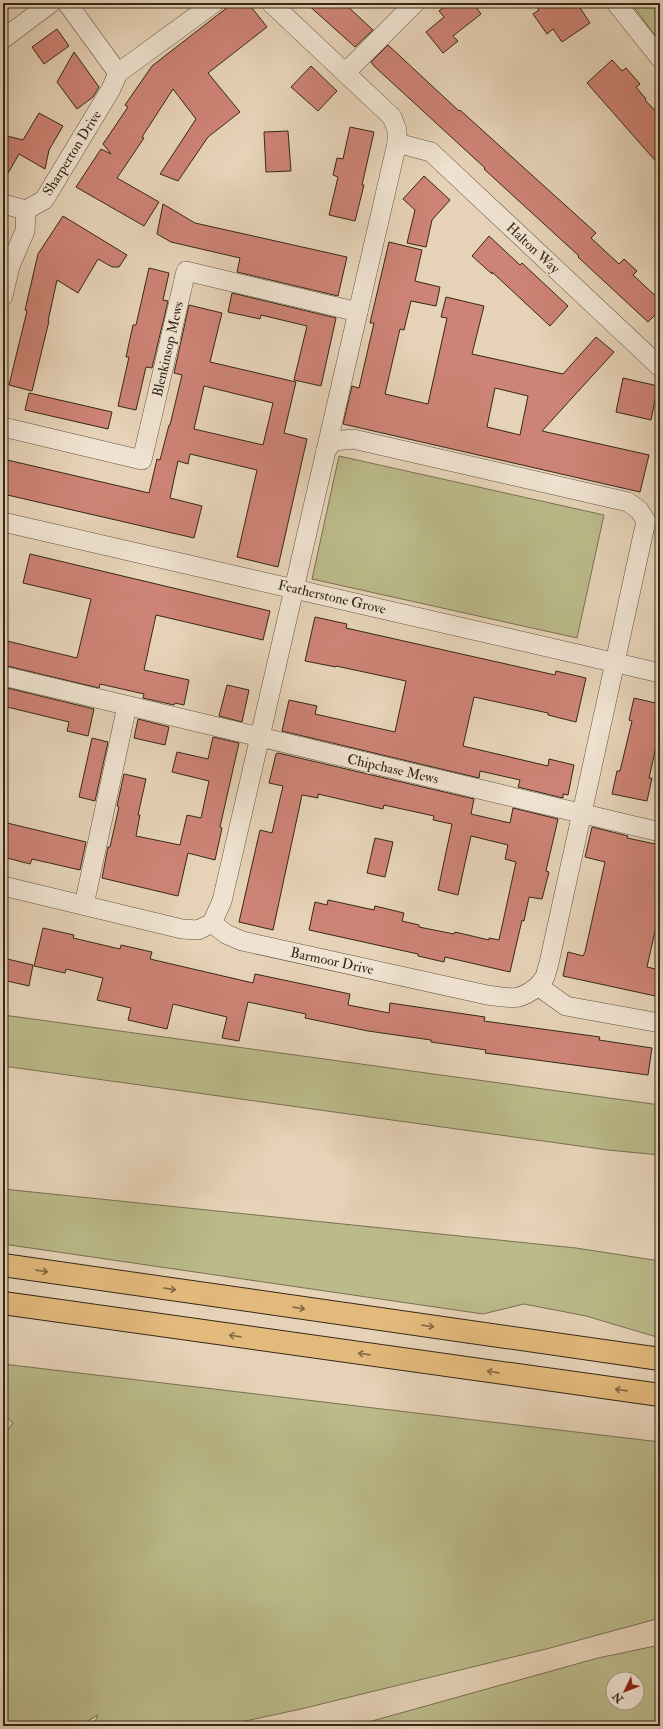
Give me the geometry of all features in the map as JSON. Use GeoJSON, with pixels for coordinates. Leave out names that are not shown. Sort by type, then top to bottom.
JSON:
{"type":"FeatureCollection","features":[{"type":"Feature","properties":{"kind":"highway"},"geometry":{"type":"LineString","coordinates":[[3,1265],[660,1359]]}},
{"type":"Feature","properties":{"kind":"highway"},"geometry":{"type":"LineString","coordinates":[[3,1303],[660,1395]]}},
{"type":"Feature","properties":{"kind":"street"},"geometry":{"type":"LineString","coordinates":[[3,39],[51,3]]}},
{"type":"Feature","properties":{"kind":"street"},"geometry":{"type":"LineString","coordinates":[[67,3],[118,73],[214,3]]}},
{"type":"Feature","properties":{"kind":"street"},"geometry":{"type":"LineString","coordinates":[[3,886],[182,929],[198,930],[212,923],[222,901],[397,143],[397,130],[392,118],[272,3]]}},
{"type":"Feature","properties":{"kind":"street"},"geometry":{"type":"LineString","coordinates":[[345,73],[415,3]]}},
{"type":"Feature","properties":{"kind":"street"},"geometry":{"type":"LineString","coordinates":[[616,3],[660,58]]}},
{"type":"Feature","properties":{"kind":"street","name":"Sharperton Drive"},"geometry":{"type":"LineString","coordinates":[[26,210],[44,200],[111,89],[118,73]]}},
{"type":"Feature","properties":{"kind":"street","name":"Halton Way"},"geometry":{"type":"LineString","coordinates":[[397,143],[431,152],[660,367]]}},
{"type":"Feature","properties":{"kind":"street"},"geometry":{"type":"LineString","coordinates":[[3,204],[26,210],[25,231],[10,266],[3,296]]}},
{"type":"Feature","properties":{"kind":"street","name":"Blenkinsop Mews"},"geometry":{"type":"LineString","coordinates":[[3,427],[142,460],[186,271],[358,312]]}},
{"type":"Feature","properties":{"kind":"street"},"geometry":{"type":"LineString","coordinates":[[326,450],[334,442],[353,439],[628,502],[639,510],[646,521],[545,977],[538,986],[566,1006],[660,1023]]}},
{"type":"Feature","properties":{"kind":"street","name":"Featherstone Grove"},"geometry":{"type":"LineString","coordinates":[[3,522],[660,673]]}},
{"type":"Feature","properties":{"kind":"street","name":"Chipchase Mews"},"geometry":{"type":"LineString","coordinates":[[3,676],[660,832]]}},
{"type":"Feature","properties":{"kind":"street"},"geometry":{"type":"LineString","coordinates":[[84,905],[127,706]]}},
{"type":"Feature","properties":{"kind":"street","name":"Barmoor Drive"},"geometry":{"type":"LineString","coordinates":[[212,923],[226,934],[242,941],[487,995],[515,999],[528,994],[538,986]]}},
{"type":"Feature","properties":{"kind":"shaded area"},"geometry":{"type":"Polygon","coordinates":[[[631,3],[660,3],[660,42],[659,41],[631,3]]]}},
{"type":"Feature","properties":{"kind":"shaded area"},"geometry":{"type":"Polygon","coordinates":[[[339,456],[604,515],[577,638],[312,579],[339,456]]]}},
{"type":"Feature","properties":{"kind":"shaded area"},"geometry":{"type":"Polygon","coordinates":[[[3,1015],[660,1105],[660,1155],[608,1150],[3,1066],[3,1015]]]}},
{"type":"Feature","properties":{"kind":"shaded area"},"geometry":{"type":"Polygon","coordinates":[[[3,1189],[576,1248],[660,1261],[660,1338],[586,1316],[524,1304],[483,1314],[3,1244],[3,1189]]]}},
{"type":"Feature","properties":{"kind":"shaded area"},"geometry":{"type":"Polygon","coordinates":[[[3,1364],[660,1442],[660,1618],[550,1648],[301,1709],[222,1726],[95,1726],[94,1724],[98,1715],[79,1726],[3,1726],[3,1436],[13,1423],[3,1416],[3,1364]]]}},
{"type":"Feature","properties":{"kind":"shaded area"},"geometry":{"type":"Polygon","coordinates":[[[660,1645],[660,1726],[354,1726],[598,1658],[660,1645]]]}},
{"type":"Feature","properties":{"kind":"building"},"geometry":{"type":"Polygon","coordinates":[[[233,3],[248,3],[267,27],[208,73],[240,112],[208,137],[178,181],[160,174],[196,119],[173,89],[142,137],[144,138],[117,178],[159,202],[144,226],[76,187],[101,149],[111,154],[103,144],[128,107],[125,105],[152,66],[233,3]]]}},
{"type":"Feature","properties":{"kind":"building"},"geometry":{"type":"Polygon","coordinates":[[[306,3],[344,3],[373,30],[355,47],[306,3]]]}},
{"type":"Feature","properties":{"kind":"building"},"geometry":{"type":"Polygon","coordinates":[[[449,3],[473,3],[481,14],[453,36],[458,41],[443,53],[426,32],[444,17],[439,11],[449,3]]]}},
{"type":"Feature","properties":{"kind":"building"},"geometry":{"type":"Polygon","coordinates":[[[534,3],[577,3],[590,23],[562,42],[553,29],[547,34],[533,14],[539,10],[534,3]]]}},
{"type":"Feature","properties":{"kind":"building"},"geometry":{"type":"Polygon","coordinates":[[[57,29],[69,46],[44,64],[32,47],[57,29]]]}},
{"type":"Feature","properties":{"kind":"building"},"geometry":{"type":"Polygon","coordinates":[[[388,45],[459,111],[460,110],[596,233],[591,238],[619,264],[624,259],[637,271],[633,275],[660,300],[660,310],[648,322],[484,169],[485,168],[374,66],[371,62],[388,45]]]}},
{"type":"Feature","properties":{"kind":"building"},"geometry":{"type":"Polygon","coordinates":[[[74,52],[99,87],[93,97],[77,109],[57,82],[74,52]]]}},
{"type":"Feature","properties":{"kind":"building"},"geometry":{"type":"Polygon","coordinates":[[[612,60],[622,71],[626,68],[640,84],[636,87],[646,99],[645,100],[660,116],[660,166],[587,83],[612,60]]]}},
{"type":"Feature","properties":{"kind":"building"},"geometry":{"type":"Polygon","coordinates":[[[311,66],[337,91],[318,111],[291,87],[311,66]]]}},
{"type":"Feature","properties":{"kind":"building"},"geometry":{"type":"Polygon","coordinates":[[[39,113],[63,126],[49,150],[45,169],[19,154],[3,182],[3,135],[23,140],[39,113]]]}},
{"type":"Feature","properties":{"kind":"building"},"geometry":{"type":"Polygon","coordinates":[[[350,127],[374,132],[362,185],[364,185],[355,221],[329,215],[338,177],[333,175],[337,158],[343,159],[350,127]]]}},
{"type":"Feature","properties":{"kind":"building"},"geometry":{"type":"Polygon","coordinates":[[[288,131],[291,171],[266,172],[264,132],[288,131]]]}},
{"type":"Feature","properties":{"kind":"building"},"geometry":{"type":"Polygon","coordinates":[[[424,176],[450,200],[432,220],[426,247],[407,243],[415,210],[403,199],[424,176]]]}},
{"type":"Feature","properties":{"kind":"building"},"geometry":{"type":"Polygon","coordinates":[[[163,204],[195,223],[347,257],[338,296],[237,272],[240,258],[171,242],[157,234],[163,204]]]}},
{"type":"Feature","properties":{"kind":"building"},"geometry":{"type":"Polygon","coordinates":[[[63,216],[127,255],[119,267],[112,267],[98,259],[78,293],[57,280],[49,321],[32,391],[9,385],[27,311],[25,310],[38,254],[63,216]]]}},
{"type":"Feature","properties":{"kind":"building"},"geometry":{"type":"Polygon","coordinates":[[[489,236],[520,265],[522,263],[568,306],[550,326],[492,272],[492,274],[472,256],[489,236]]]}},
{"type":"Feature","properties":{"kind":"building"},"geometry":{"type":"Polygon","coordinates":[[[389,242],[422,250],[415,281],[440,287],[436,306],[411,301],[404,330],[400,329],[385,394],[428,404],[447,318],[441,317],[446,297],[484,306],[472,354],[563,374],[596,337],[614,352],[542,431],[649,455],[640,492],[343,424],[352,386],[359,388],[374,323],[370,323],[389,242]],[[495,388],[487,427],[520,435],[528,396],[495,388]]]}},
{"type":"Feature","properties":{"kind":"building"},"geometry":{"type":"Polygon","coordinates":[[[149,268],[169,273],[163,300],[168,301],[152,368],[146,367],[136,410],[118,406],[129,357],[126,357],[133,325],[136,325],[149,268]]]}},
{"type":"Feature","properties":{"kind":"building"},"geometry":{"type":"Polygon","coordinates":[[[232,293],[336,318],[321,386],[294,380],[307,326],[261,315],[260,319],[228,312],[232,293]]]}},
{"type":"Feature","properties":{"kind":"building"},"geometry":{"type":"Polygon","coordinates":[[[189,305],[222,313],[210,362],[296,382],[284,433],[307,439],[278,567],[237,557],[257,470],[190,454],[188,464],[178,461],[170,498],[202,506],[194,538],[3,494],[3,459],[149,493],[157,459],[160,460],[170,425],[182,375],[174,373],[189,305]],[[204,386],[194,429],[263,445],[273,403],[204,386]]]}},
{"type":"Feature","properties":{"kind":"building"},"geometry":{"type":"Polygon","coordinates":[[[623,378],[658,386],[651,420],[616,412],[623,378]]]}},
{"type":"Feature","properties":{"kind":"building"},"geometry":{"type":"Polygon","coordinates":[[[29,393],[112,412],[108,429],[25,410],[29,393]]]}},
{"type":"Feature","properties":{"kind":"building"},"geometry":{"type":"Polygon","coordinates":[[[30,554],[270,611],[263,640],[156,615],[144,670],[189,680],[184,705],[175,703],[174,705],[143,698],[144,694],[100,684],[99,688],[3,665],[3,640],[77,658],[91,599],[23,583],[30,554]]]}},
{"type":"Feature","properties":{"kind":"building"},"geometry":{"type":"Polygon","coordinates":[[[315,617],[347,624],[346,628],[555,675],[556,671],[586,678],[576,722],[548,715],[548,713],[474,697],[463,746],[548,766],[549,759],[574,765],[568,795],[563,794],[563,798],[518,787],[520,780],[480,771],[479,778],[282,731],[289,700],[317,706],[315,714],[395,732],[406,681],[305,661],[315,617]]]}},
{"type":"Feature","properties":{"kind":"building"},"geometry":{"type":"Polygon","coordinates":[[[227,685],[249,690],[242,722],[219,716],[227,685]]]}},
{"type":"Feature","properties":{"kind":"building"},"geometry":{"type":"Polygon","coordinates":[[[3,687],[94,709],[88,736],[67,731],[69,722],[3,706],[3,687]]]}},
{"type":"Feature","properties":{"kind":"building"},"geometry":{"type":"Polygon","coordinates":[[[634,698],[660,704],[660,729],[649,778],[652,778],[647,801],[612,794],[617,771],[620,771],[632,721],[629,720],[634,698]]]}},
{"type":"Feature","properties":{"kind":"building"},"geometry":{"type":"Polygon","coordinates":[[[138,719],[169,727],[165,745],[134,738],[138,719]]]}},
{"type":"Feature","properties":{"kind":"building"},"geometry":{"type":"Polygon","coordinates":[[[213,737],[239,743],[220,827],[222,828],[215,860],[188,853],[178,896],[102,878],[108,847],[110,847],[119,807],[117,806],[124,774],[146,779],[138,815],[140,815],[136,836],[180,845],[187,815],[201,818],[209,781],[172,772],[177,752],[208,759],[213,737]]]}},
{"type":"Feature","properties":{"kind":"building"},"geometry":{"type":"Polygon","coordinates":[[[92,738],[108,742],[95,801],[79,797],[92,738]]]}},
{"type":"Feature","properties":{"kind":"building"},"geometry":{"type":"Polygon","coordinates":[[[278,753],[474,799],[471,814],[510,823],[513,808],[558,819],[546,871],[549,872],[542,899],[529,897],[510,972],[445,957],[444,962],[418,956],[418,954],[309,930],[315,902],[327,905],[328,900],[374,910],[375,906],[404,913],[402,921],[419,925],[419,927],[454,934],[455,932],[489,940],[489,938],[499,940],[516,862],[505,859],[508,845],[471,836],[458,895],[438,890],[452,824],[433,820],[434,816],[384,805],[383,809],[318,794],[318,798],[302,795],[273,930],[239,922],[260,830],[272,833],[283,786],[269,783],[276,754],[278,753]]]}},
{"type":"Feature","properties":{"kind":"building"},"geometry":{"type":"Polygon","coordinates":[[[3,822],[86,842],[80,870],[32,859],[30,864],[3,857],[3,822]]]}},
{"type":"Feature","properties":{"kind":"building"},"geometry":{"type":"Polygon","coordinates":[[[592,827],[628,836],[627,838],[660,845],[660,909],[647,967],[660,970],[660,997],[563,976],[568,952],[583,956],[585,952],[605,862],[585,857],[592,827]]]}},
{"type":"Feature","properties":{"kind":"building"},"geometry":{"type":"Polygon","coordinates":[[[375,838],[393,842],[385,877],[367,873],[375,838]]]}},
{"type":"Feature","properties":{"kind":"building"},"geometry":{"type":"Polygon","coordinates":[[[43,928],[74,935],[73,938],[120,949],[121,945],[152,952],[150,959],[253,983],[255,974],[350,994],[348,1005],[389,1013],[390,1003],[485,1017],[484,1021],[600,1037],[599,1040],[652,1048],[648,1075],[485,1053],[486,1050],[368,1031],[305,1018],[306,1014],[248,1002],[239,1041],[222,1038],[227,1017],[173,1004],[167,1029],[128,1020],[131,1008],[97,1000],[103,978],[66,969],[65,973],[34,966],[43,928]]]}},
{"type":"Feature","properties":{"kind":"building"},"geometry":{"type":"Polygon","coordinates":[[[3,958],[33,965],[29,986],[3,980],[3,958]]]}}]}
